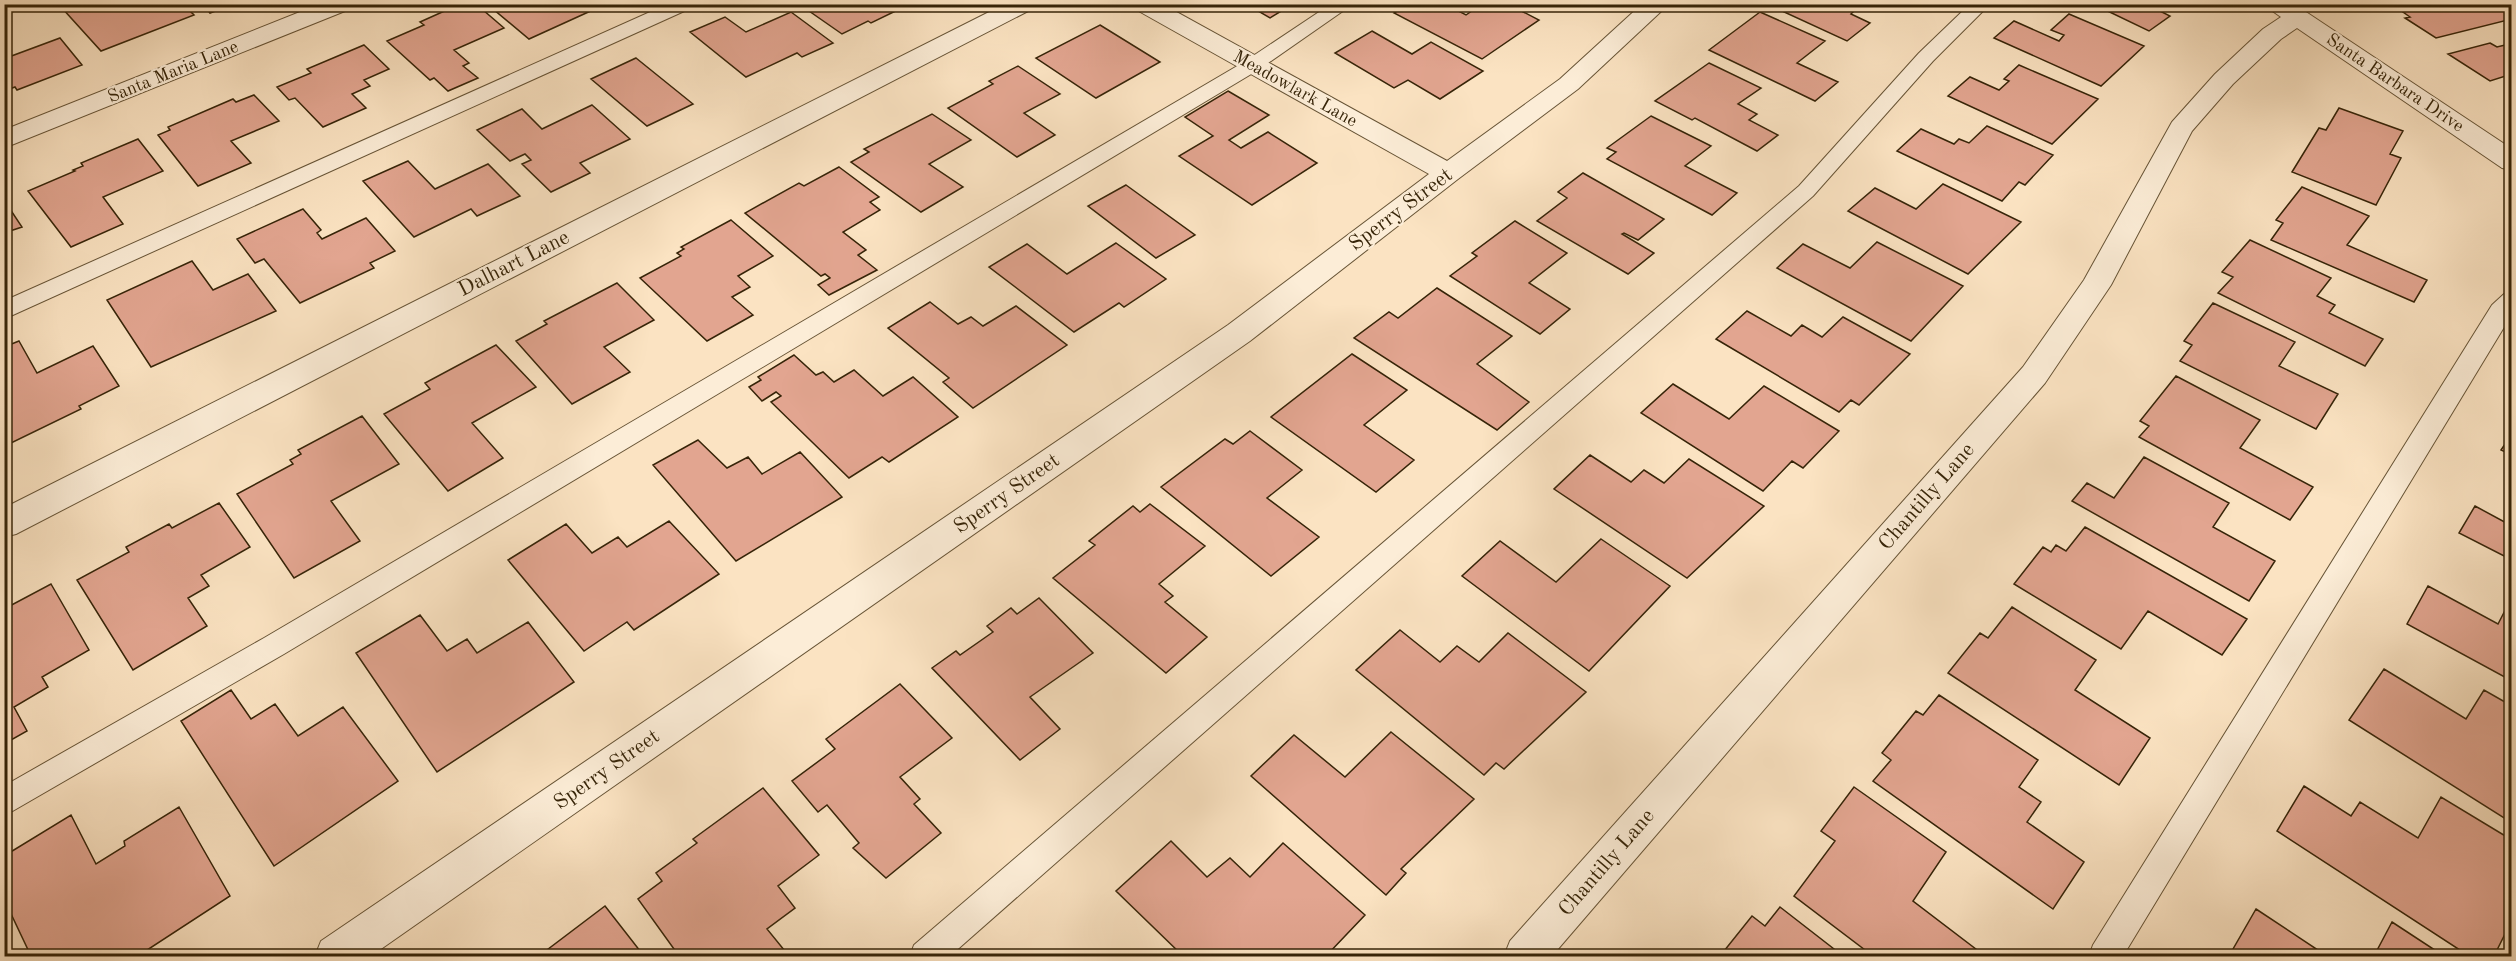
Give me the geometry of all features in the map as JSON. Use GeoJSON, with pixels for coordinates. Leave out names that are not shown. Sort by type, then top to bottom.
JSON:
{"type":"FeatureCollection","features":[{"type":"Feature","properties":{"kind":"street","name":"Santa Maria Lane"},"geometry":{"type":"LineString","coordinates":[[4,140],[342,4]]}},
{"type":"Feature","properties":{"kind":"street","name":"Dalhart Lane"},"geometry":{"type":"LineString","coordinates":[[4,524],[1024,4]]}},
{"type":"Feature","properties":{"kind":"street","name":"Meadowlark Lane"},"geometry":{"type":"LineString","coordinates":[[1143,4],[1251,66],[1448,173]]}},
{"type":"Feature","properties":{"kind":"street","name":"Sperry Street"},"geometry":{"type":"LineString","coordinates":[[336,957],[1239,333],[1448,173],[1569,84],[1657,4]]}},
{"type":"Feature","properties":{"kind":"street","name":"Santa Barbara Drive"},"geometry":{"type":"LineString","coordinates":[[2288,11],[2511,162]]}},
{"type":"Feature","properties":{"kind":"street","name":"Chantilly Lane"},"geometry":{"type":"LineString","coordinates":[[1525,957],[2034,375],[2096,285],[2181,128],[2232,72],[2272,34],[2288,11]]}},
{"type":"Feature","properties":{"kind":"lane"},"geometry":{"type":"LineString","coordinates":[[4,9],[17,4]]}},
{"type":"Feature","properties":{"kind":"lane"},"geometry":{"type":"LineString","coordinates":[[4,310],[684,4]]}},
{"type":"Feature","properties":{"kind":"lane"},"geometry":{"type":"LineString","coordinates":[[4,802],[284,640],[1251,66],[1344,4]]}},
{"type":"Feature","properties":{"kind":"lane"},"geometry":{"type":"LineString","coordinates":[[926,957],[1806,191],[1926,57],[1981,4]]}},
{"type":"Feature","properties":{"kind":"lane"},"geometry":{"type":"LineString","coordinates":[[2105,957],[2500,311],[2511,300]]}},
{"type":"Feature","properties":{"kind":"building"},"geometry":{"type":"Polygon","coordinates":[[[72,4],[123,4],[127,9],[139,4],[183,4],[194,15],[101,51],[62,8],[72,4]]]}},
{"type":"Feature","properties":{"kind":"building"},"geometry":{"type":"Polygon","coordinates":[[[203,4],[234,4],[210,13],[203,4]]]}},
{"type":"Feature","properties":{"kind":"building"},"geometry":{"type":"Polygon","coordinates":[[[460,4],[476,4],[504,28],[454,50],[469,63],[463,66],[478,78],[448,91],[434,78],[430,80],[387,41],[424,25],[420,22],[460,4]]]}},
{"type":"Feature","properties":{"kind":"building"},"geometry":{"type":"Polygon","coordinates":[[[487,4],[606,4],[529,39],[487,4]]]}},
{"type":"Feature","properties":{"kind":"building"},"geometry":{"type":"Polygon","coordinates":[[[799,4],[910,4],[842,34],[799,4]]]}},
{"type":"Feature","properties":{"kind":"building"},"geometry":{"type":"Polygon","coordinates":[[[1246,4],[1293,4],[1270,18],[1246,4]]]}},
{"type":"Feature","properties":{"kind":"building"},"geometry":{"type":"Polygon","coordinates":[[[1408,4],[1445,4],[1466,15],[1482,4],[1508,4],[1539,20],[1482,59],[1394,13],[1408,4]]]}},
{"type":"Feature","properties":{"kind":"building"},"geometry":{"type":"Polygon","coordinates":[[[1767,4],[1861,4],[1851,14],[1870,23],[1847,41],[1767,4]]]}},
{"type":"Feature","properties":{"kind":"building"},"geometry":{"type":"Polygon","coordinates":[[[2093,4],[2166,4],[2158,10],[2170,16],[2149,31],[2093,4]]]}},
{"type":"Feature","properties":{"kind":"building"},"geometry":{"type":"Polygon","coordinates":[[[2409,4],[2495,4],[2512,14],[2512,19],[2436,38],[2405,18],[2410,17],[2403,12],[2415,9],[2409,4]]]}},
{"type":"Feature","properties":{"kind":"building"},"geometry":{"type":"Polygon","coordinates":[[[791,12],[833,43],[802,57],[797,53],[746,77],[690,32],[725,17],[746,32],[791,12]]]}},
{"type":"Feature","properties":{"kind":"building"},"geometry":{"type":"Polygon","coordinates":[[[1760,12],[1825,41],[1797,63],[1838,82],[1815,101],[1709,50],[1760,12]]]}},
{"type":"Feature","properties":{"kind":"building"},"geometry":{"type":"Polygon","coordinates":[[[2069,14],[2144,46],[2101,86],[1994,38],[2014,21],[2059,41],[2064,35],[2051,30],[2069,14]]]}},
{"type":"Feature","properties":{"kind":"building"},"geometry":{"type":"Polygon","coordinates":[[[1100,25],[1160,62],[1096,98],[1036,58],[1100,25]]]}},
{"type":"Feature","properties":{"kind":"building"},"geometry":{"type":"Polygon","coordinates":[[[1372,31],[1412,54],[1431,42],[1483,71],[1440,99],[1408,80],[1394,88],[1335,53],[1372,31]]]}},
{"type":"Feature","properties":{"kind":"building"},"geometry":{"type":"Polygon","coordinates":[[[60,38],[82,65],[17,90],[15,87],[4,91],[4,55],[6,58],[60,38]]]}},
{"type":"Feature","properties":{"kind":"building"},"geometry":{"type":"Polygon","coordinates":[[[2490,43],[2497,47],[2505,45],[2512,49],[2512,74],[2490,81],[2448,54],[2490,43]]]}},
{"type":"Feature","properties":{"kind":"building"},"geometry":{"type":"Polygon","coordinates":[[[364,45],[389,69],[364,80],[370,86],[352,94],[366,108],[323,127],[295,98],[289,100],[277,87],[311,73],[307,69],[364,45]]]}},
{"type":"Feature","properties":{"kind":"building"},"geometry":{"type":"Polygon","coordinates":[[[636,58],[693,104],[647,126],[591,79],[636,58]]]}},
{"type":"Feature","properties":{"kind":"building"},"geometry":{"type":"Polygon","coordinates":[[[1709,63],[1761,88],[1738,104],[1757,114],[1749,120],[1778,135],[1757,151],[1695,118],[1692,120],[1655,101],[1709,63]]]}},
{"type":"Feature","properties":{"kind":"building"},"geometry":{"type":"Polygon","coordinates":[[[2019,65],[2098,99],[2052,144],[1948,96],[1970,77],[1999,90],[2009,81],[2004,79],[2019,65]]]}},
{"type":"Feature","properties":{"kind":"building"},"geometry":{"type":"Polygon","coordinates":[[[1018,66],[1060,94],[1024,113],[1055,135],[1017,157],[948,108],[993,84],[989,81],[1018,66]]]}},
{"type":"Feature","properties":{"kind":"building"},"geometry":{"type":"Polygon","coordinates":[[[1228,91],[1269,115],[1229,140],[1241,148],[1268,132],[1317,163],[1252,205],[1179,156],[1213,136],[1185,117],[1228,91]]]}},
{"type":"Feature","properties":{"kind":"building"},"geometry":{"type":"Polygon","coordinates":[[[254,95],[279,121],[231,141],[251,163],[198,186],[158,135],[170,130],[168,127],[233,99],[236,102],[254,95]]]}},
{"type":"Feature","properties":{"kind":"building"},"geometry":{"type":"Polygon","coordinates":[[[592,105],[630,139],[580,163],[590,173],[551,192],[522,164],[531,160],[525,154],[510,161],[477,130],[522,109],[542,129],[592,105]]]}},
{"type":"Feature","properties":{"kind":"building"},"geometry":{"type":"Polygon","coordinates":[[[2339,108],[2403,131],[2390,154],[2401,158],[2376,205],[2292,172],[2319,128],[2326,130],[2339,108]]]}},
{"type":"Feature","properties":{"kind":"building"},"geometry":{"type":"Polygon","coordinates":[[[932,114],[971,140],[929,164],[963,187],[921,212],[851,162],[869,152],[864,149],[932,114]]]}},
{"type":"Feature","properties":{"kind":"building"},"geometry":{"type":"Polygon","coordinates":[[[1651,116],[1711,146],[1685,166],[1737,193],[1712,215],[1607,159],[1616,152],[1607,148],[1651,116]]]}},
{"type":"Feature","properties":{"kind":"building"},"geometry":{"type":"Polygon","coordinates":[[[1987,126],[2053,155],[2025,185],[2019,182],[2002,201],[1897,151],[1921,129],[1954,144],[1959,139],[1969,143],[1987,126]]]}},
{"type":"Feature","properties":{"kind":"building"},"geometry":{"type":"Polygon","coordinates":[[[138,139],[163,171],[103,197],[123,224],[71,247],[28,191],[75,171],[73,170],[83,166],[81,163],[138,139]]]}},
{"type":"Feature","properties":{"kind":"building"},"geometry":{"type":"Polygon","coordinates":[[[408,161],[435,189],[488,164],[520,196],[477,216],[471,209],[414,237],[363,181],[408,161]]]}},
{"type":"Feature","properties":{"kind":"building"},"geometry":{"type":"Polygon","coordinates":[[[839,167],[879,197],[870,202],[880,210],[843,232],[866,250],[858,255],[877,270],[829,295],[818,285],[830,278],[825,274],[821,276],[745,213],[799,183],[804,186],[839,167]]]}},
{"type":"Feature","properties":{"kind":"building"},"geometry":{"type":"Polygon","coordinates":[[[1583,173],[1664,219],[1638,240],[1622,234],[1654,253],[1628,274],[1537,221],[1567,198],[1558,192],[1583,173]]]}},
{"type":"Feature","properties":{"kind":"building"},"geometry":{"type":"Polygon","coordinates":[[[1943,184],[2021,222],[1968,274],[1848,211],[1875,188],[1916,209],[1943,184]]]}},
{"type":"Feature","properties":{"kind":"building"},"geometry":{"type":"Polygon","coordinates":[[[1126,185],[1195,235],[1156,258],[1088,206],[1126,185]]]}},
{"type":"Feature","properties":{"kind":"building"},"geometry":{"type":"Polygon","coordinates":[[[2302,187],[2369,216],[2347,245],[2427,280],[2414,302],[2271,240],[2283,223],[2276,220],[2302,187]]]}},
{"type":"Feature","properties":{"kind":"building"},"geometry":{"type":"Polygon","coordinates":[[[4,200],[22,227],[4,233],[4,200]]]}},
{"type":"Feature","properties":{"kind":"building"},"geometry":{"type":"Polygon","coordinates":[[[303,209],[321,230],[317,233],[322,239],[366,218],[395,251],[370,263],[374,268],[300,303],[264,259],[255,263],[237,239],[303,209]]]}},
{"type":"Feature","properties":{"kind":"building"},"geometry":{"type":"Polygon","coordinates":[[[731,220],[773,256],[738,276],[750,287],[732,297],[753,315],[707,341],[640,278],[681,256],[677,253],[684,249],[681,247],[731,220]]]}},
{"type":"Feature","properties":{"kind":"building"},"geometry":{"type":"Polygon","coordinates":[[[1515,221],[1567,253],[1529,283],[1570,309],[1540,334],[1450,276],[1477,256],[1472,253],[1515,221]]]}},
{"type":"Feature","properties":{"kind":"building"},"geometry":{"type":"Polygon","coordinates":[[[2250,240],[2331,278],[2317,296],[2335,305],[2329,313],[2383,339],[2365,366],[2218,293],[2233,277],[2222,272],[2250,240]]]}},
{"type":"Feature","properties":{"kind":"building"},"geometry":{"type":"Polygon","coordinates":[[[1877,242],[1963,286],[1911,341],[1777,268],[1803,244],[1850,268],[1877,242]]]}},
{"type":"Feature","properties":{"kind":"building"},"geometry":{"type":"Polygon","coordinates":[[[1116,243],[1166,279],[1124,307],[1119,303],[1074,332],[989,267],[1027,244],[1067,274],[1116,243]]]}},
{"type":"Feature","properties":{"kind":"building"},"geometry":{"type":"Polygon","coordinates":[[[192,261],[213,290],[248,274],[276,311],[151,367],[107,300],[192,261]]]}},
{"type":"Feature","properties":{"kind":"building"},"geometry":{"type":"Polygon","coordinates":[[[617,283],[654,320],[604,347],[630,372],[572,404],[516,341],[547,324],[544,321],[617,283]]]}},
{"type":"Feature","properties":{"kind":"building"},"geometry":{"type":"Polygon","coordinates":[[[1437,288],[1512,336],[1477,364],[1529,402],[1497,430],[1354,338],[1389,312],[1398,318],[1437,288]]]}},
{"type":"Feature","properties":{"kind":"building"},"geometry":{"type":"Polygon","coordinates":[[[930,302],[958,324],[971,317],[983,326],[1016,306],[1067,345],[973,408],[943,382],[949,378],[888,328],[930,302]]]}},
{"type":"Feature","properties":{"kind":"building"},"geometry":{"type":"Polygon","coordinates":[[[2213,303],[2295,342],[2279,366],[2338,394],[2316,429],[2180,361],[2192,345],[2184,341],[2213,303]]]}},
{"type":"Feature","properties":{"kind":"building"},"geometry":{"type":"Polygon","coordinates":[[[1747,311],[1791,336],[1802,325],[1822,337],[1843,317],[1910,354],[1859,405],[1851,400],[1839,412],[1716,339],[1747,311]]]}},
{"type":"Feature","properties":{"kind":"building"},"geometry":{"type":"Polygon","coordinates":[[[19,341],[37,373],[93,346],[119,386],[79,406],[81,409],[11,443],[4,431],[4,347],[19,341]]]}},
{"type":"Feature","properties":{"kind":"building"},"geometry":{"type":"Polygon","coordinates":[[[496,345],[536,387],[472,423],[503,458],[448,491],[384,414],[430,389],[425,383],[496,345]]]}},
{"type":"Feature","properties":{"kind":"building"},"geometry":{"type":"Polygon","coordinates":[[[1352,354],[1407,390],[1364,425],[1414,460],[1376,492],[1271,417],[1352,354]]]}},
{"type":"Feature","properties":{"kind":"building"},"geometry":{"type":"Polygon","coordinates":[[[794,355],[816,375],[823,372],[834,382],[854,370],[883,396],[913,377],[958,417],[889,462],[882,457],[849,478],[771,402],[781,396],[776,392],[762,401],[749,387],[761,380],[758,377],[794,355]]]}},
{"type":"Feature","properties":{"kind":"building"},"geometry":{"type":"Polygon","coordinates":[[[2176,376],[2260,420],[2240,448],[2313,487],[2290,520],[2139,437],[2149,426],[2140,421],[2176,376]]]}},
{"type":"Feature","properties":{"kind":"building"},"geometry":{"type":"Polygon","coordinates":[[[1673,384],[1729,419],[1764,386],[1839,431],[1803,468],[1792,461],[1763,491],[1641,413],[1673,384]]]}},
{"type":"Feature","properties":{"kind":"building"},"geometry":{"type":"Polygon","coordinates":[[[362,416],[399,464],[331,501],[360,541],[294,578],[237,494],[293,464],[290,460],[301,454],[298,450],[362,416]]]}},
{"type":"Feature","properties":{"kind":"building"},"geometry":{"type":"Polygon","coordinates":[[[1250,431],[1302,470],[1267,498],[1319,537],[1271,576],[1161,487],[1225,439],[1233,444],[1250,431]]]}},
{"type":"Feature","properties":{"kind":"building"},"geometry":{"type":"Polygon","coordinates":[[[2512,434],[2512,455],[2501,450],[2512,434]]]}},
{"type":"Feature","properties":{"kind":"building"},"geometry":{"type":"Polygon","coordinates":[[[698,440],[727,468],[748,457],[762,474],[800,452],[842,497],[736,561],[653,465],[698,440]]]}},
{"type":"Feature","properties":{"kind":"building"},"geometry":{"type":"Polygon","coordinates":[[[1590,455],[1631,482],[1644,470],[1664,483],[1689,459],[1764,506],[1687,578],[1554,489],[1590,455]]]}},
{"type":"Feature","properties":{"kind":"building"},"geometry":{"type":"Polygon","coordinates":[[[2144,457],[2229,503],[2213,527],[2275,561],[2249,601],[2072,501],[2087,483],[2114,498],[2144,457]]]}},
{"type":"Feature","properties":{"kind":"building"},"geometry":{"type":"Polygon","coordinates":[[[219,503],[250,547],[201,575],[209,586],[188,598],[207,626],[133,670],[77,580],[129,552],[126,547],[169,524],[172,528],[219,503]]]}},
{"type":"Feature","properties":{"kind":"building"},"geometry":{"type":"Polygon","coordinates":[[[1150,504],[1205,546],[1159,584],[1173,596],[1165,602],[1207,637],[1166,673],[1053,578],[1095,545],[1089,541],[1133,506],[1140,512],[1150,504]]]}},
{"type":"Feature","properties":{"kind":"building"},"geometry":{"type":"Polygon","coordinates":[[[2475,506],[2512,526],[2512,560],[2459,533],[2475,506]]]}},
{"type":"Feature","properties":{"kind":"building"},"geometry":{"type":"Polygon","coordinates":[[[669,521],[719,574],[634,630],[627,622],[584,651],[508,560],[566,524],[592,553],[618,537],[627,547],[669,521]]]}},
{"type":"Feature","properties":{"kind":"building"},"geometry":{"type":"Polygon","coordinates":[[[2085,527],[2247,619],[2222,655],[2148,611],[2121,649],[2014,584],[2043,547],[2051,552],[2056,545],[2066,551],[2085,527]]]}},
{"type":"Feature","properties":{"kind":"building"},"geometry":{"type":"Polygon","coordinates":[[[1601,539],[1670,586],[1589,671],[1462,576],[1500,541],[1556,582],[1601,539]]]}},
{"type":"Feature","properties":{"kind":"building"},"geometry":{"type":"Polygon","coordinates":[[[51,584],[89,650],[42,677],[48,687],[14,707],[27,731],[4,744],[4,609],[51,584]]]}},
{"type":"Feature","properties":{"kind":"building"},"geometry":{"type":"Polygon","coordinates":[[[2428,586],[2498,624],[2512,597],[2512,681],[2407,624],[2428,586]]]}},
{"type":"Feature","properties":{"kind":"building"},"geometry":{"type":"Polygon","coordinates":[[[1039,598],[1093,653],[1030,697],[1060,729],[1020,760],[932,668],[956,651],[960,655],[993,632],[987,626],[1011,608],[1017,614],[1039,598]]]}},
{"type":"Feature","properties":{"kind":"building"},"geometry":{"type":"Polygon","coordinates":[[[2012,607],[2096,660],[2075,690],[2150,738],[2119,785],[1948,673],[1980,633],[1988,638],[2012,607]]]}},
{"type":"Feature","properties":{"kind":"building"},"geometry":{"type":"Polygon","coordinates":[[[420,615],[447,651],[467,639],[477,653],[528,622],[574,682],[437,772],[356,653],[420,615]]]}},
{"type":"Feature","properties":{"kind":"building"},"geometry":{"type":"Polygon","coordinates":[[[1400,630],[1440,662],[1457,646],[1479,662],[1508,633],[1586,692],[1504,769],[1496,763],[1484,775],[1356,670],[1400,630]]]}},
{"type":"Feature","properties":{"kind":"building"},"geometry":{"type":"Polygon","coordinates":[[[2384,669],[2466,719],[2484,690],[2512,706],[2512,823],[2349,720],[2384,669]]]}},
{"type":"Feature","properties":{"kind":"building"},"geometry":{"type":"Polygon","coordinates":[[[900,684],[952,738],[900,777],[920,799],[914,804],[941,833],[886,878],[853,848],[859,843],[827,805],[818,812],[792,781],[835,749],[826,739],[900,684]]]}},
{"type":"Feature","properties":{"kind":"building"},"geometry":{"type":"Polygon","coordinates":[[[231,690],[251,719],[275,704],[298,736],[343,707],[398,781],[274,866],[181,721],[231,690]]]}},
{"type":"Feature","properties":{"kind":"building"},"geometry":{"type":"Polygon","coordinates":[[[1939,695],[2038,760],[2019,787],[2041,802],[2027,822],[2084,862],[2053,909],[1873,781],[1891,760],[1882,753],[1916,711],[1923,715],[1939,695]]]}},
{"type":"Feature","properties":{"kind":"building"},"geometry":{"type":"Polygon","coordinates":[[[1391,732],[1474,799],[1401,869],[1406,873],[1386,895],[1251,776],[1294,735],[1345,777],[1391,732]]]}},
{"type":"Feature","properties":{"kind":"building"},"geometry":{"type":"Polygon","coordinates":[[[2304,786],[2351,816],[2360,802],[2418,838],[2441,797],[2512,840],[2512,935],[2506,932],[2494,956],[2469,956],[2277,831],[2304,786]]]}},
{"type":"Feature","properties":{"kind":"building"},"geometry":{"type":"Polygon","coordinates":[[[1854,787],[1946,852],[1913,901],[1985,956],[1873,956],[1794,896],[1835,841],[1821,831],[1854,787]]]}},
{"type":"Feature","properties":{"kind":"building"},"geometry":{"type":"Polygon","coordinates":[[[763,788],[819,855],[778,886],[795,908],[767,929],[789,956],[679,956],[638,899],[662,881],[656,873],[697,843],[693,839],[763,788]]]}},
{"type":"Feature","properties":{"kind":"building"},"geometry":{"type":"Polygon","coordinates":[[[179,807],[230,896],[138,956],[31,956],[4,899],[4,856],[71,815],[96,864],[125,846],[124,841],[179,807]]]}},
{"type":"Feature","properties":{"kind":"building"},"geometry":{"type":"Polygon","coordinates":[[[1171,841],[1207,877],[1230,858],[1250,877],[1283,843],[1365,915],[1326,956],[1183,956],[1116,891],[1171,841]]]}},
{"type":"Feature","properties":{"kind":"building"},"geometry":{"type":"Polygon","coordinates":[[[605,906],[644,956],[539,956],[605,906]]]}},
{"type":"Feature","properties":{"kind":"building"},"geometry":{"type":"Polygon","coordinates":[[[1780,907],[1843,956],[1720,956],[1752,916],[1765,926],[1780,907]]]}},
{"type":"Feature","properties":{"kind":"building"},"geometry":{"type":"Polygon","coordinates":[[[2256,909],[2327,956],[2229,956],[2256,909]]]}},
{"type":"Feature","properties":{"kind":"building"},"geometry":{"type":"Polygon","coordinates":[[[2392,922],[2444,956],[2374,956],[2392,922]]]}}]}
